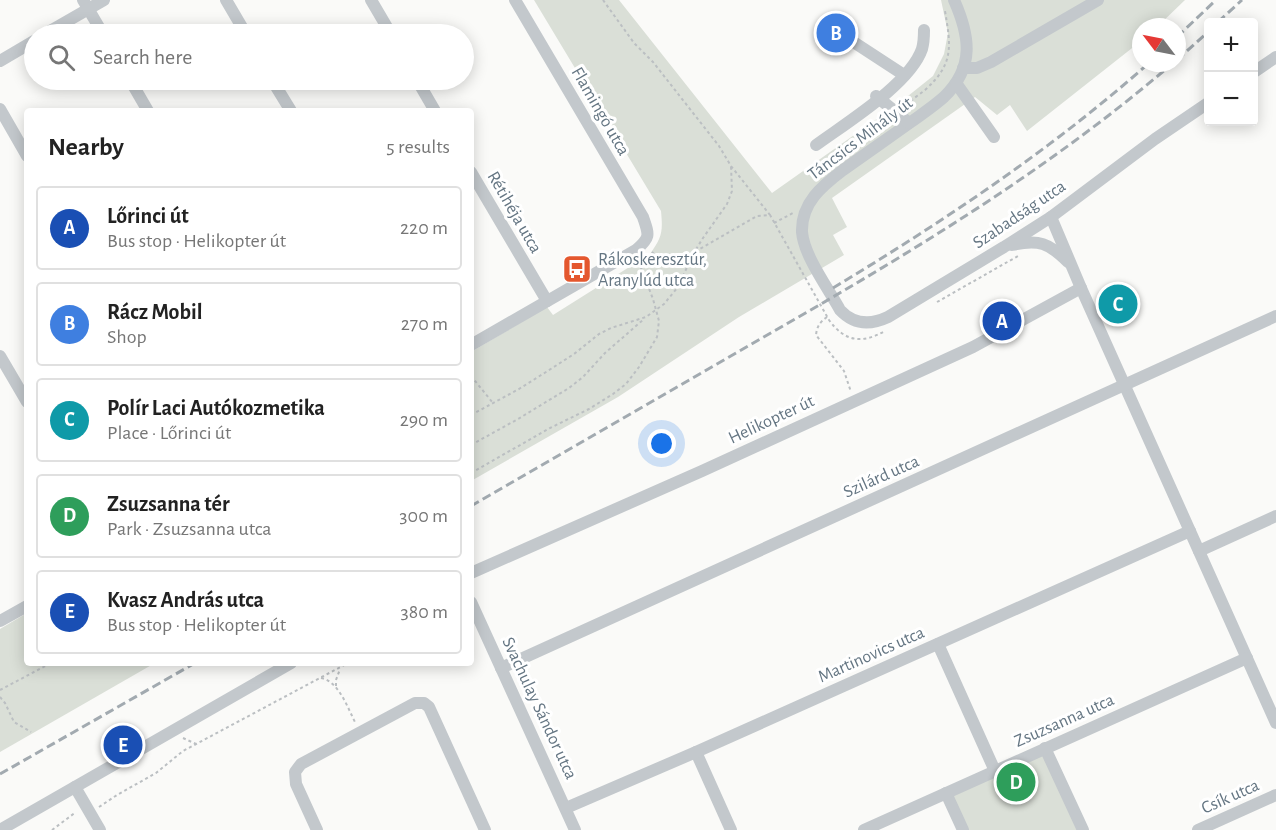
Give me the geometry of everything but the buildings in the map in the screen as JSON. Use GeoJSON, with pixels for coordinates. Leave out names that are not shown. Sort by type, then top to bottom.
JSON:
{"type":"FeatureCollection","features":[{"type":"Feature","properties":{"kind":"street"},"geometry":{"type":"LineString","coordinates":[[59,24],[86,5],[104,0]]}},
{"type":"Feature","properties":{"kind":"street"},"geometry":{"type":"LineString","coordinates":[[226,0],[240,24]]}},
{"type":"Feature","properties":{"kind":"street"},"geometry":{"type":"LineString","coordinates":[[371,0],[385,24]]}},
{"type":"Feature","properties":{"kind":"street","name":"Flamingó utca"},"geometry":{"type":"LineString","coordinates":[[515,0],[643,218],[648,233],[645,242]]}},
{"type":"Feature","properties":{"kind":"street","name":"Táncsics Mihály út"},"geometry":{"type":"LineString","coordinates":[[805,211],[810,200],[827,182],[939,101],[956,83],[963,68],[966,53],[966,32],[954,0]]}},
{"type":"Feature","properties":{"kind":"street"},"geometry":{"type":"LineString","coordinates":[[963,68],[977,68],[991,62],[1098,0]]}},
{"type":"Feature","properties":{"kind":"street"},"geometry":{"type":"LineString","coordinates":[[86,5],[97,24]]}},
{"type":"Feature","properties":{"kind":"street"},"geometry":{"type":"LineString","coordinates":[[816,145],[878,98],[904,75],[922,50],[924,30]]}},
{"type":"Feature","properties":{"kind":"street"},"geometry":{"type":"LineString","coordinates":[[855,43],[904,75]]}},
{"type":"Feature","properties":{"kind":"street"},"geometry":{"type":"LineString","coordinates":[[0,61],[24,47]]}},
{"type":"Feature","properties":{"kind":"street"},"geometry":{"type":"LineString","coordinates":[[1258,69],[1276,57]]}},
{"type":"Feature","properties":{"kind":"street"},"geometry":{"type":"LineString","coordinates":[[956,83],[994,136]]}},
{"type":"Feature","properties":{"kind":"street"},"geometry":{"type":"LineString","coordinates":[[136,90],[146,108]]}},
{"type":"Feature","properties":{"kind":"street"},"geometry":{"type":"LineString","coordinates":[[278,90],[289,108]]}},
{"type":"Feature","properties":{"kind":"street"},"geometry":{"type":"LineString","coordinates":[[423,90],[433,108]]}},
{"type":"Feature","properties":{"kind":"street"},"geometry":{"type":"LineString","coordinates":[[878,98],[909,123]]}},
{"type":"Feature","properties":{"kind":"street","name":"Szabadság utca"},"geometry":{"type":"LineString","coordinates":[[805,211],[802,233],[806,250],[840,310],[859,322],[868,323],[884,319],[1051,217],[1155,139],[1204,106]]}},
{"type":"Feature","properties":{"kind":"street"},"geometry":{"type":"LineString","coordinates":[[0,109],[24,151]]}},
{"type":"Feature","properties":{"kind":"street","name":"Rétihéja utca"},"geometry":{"type":"LineString","coordinates":[[474,177],[547,301]]}},
{"type":"Feature","properties":{"kind":"street"},"geometry":{"type":"LineString","coordinates":[[1051,217],[1274,715]]}},
{"type":"Feature","properties":{"kind":"street"},"geometry":{"type":"LineString","coordinates":[[474,343],[633,252],[645,242]]}},
{"type":"Feature","properties":{"kind":"street"},"geometry":{"type":"LineString","coordinates":[[1004,247],[1023,243],[1041,243],[1052,248],[1071,265]]}},
{"type":"Feature","properties":{"kind":"street","name":"Helikopter út"},"geometry":{"type":"LineString","coordinates":[[474,572],[702,471],[973,347],[1081,288]]}},
{"type":"Feature","properties":{"kind":"street","name":"Szilárd utca"},"geometry":{"type":"LineString","coordinates":[[501,668],[1276,316]]}},
{"type":"Feature","properties":{"kind":"street"},"geometry":{"type":"LineString","coordinates":[[0,356],[24,397]]}},
{"type":"Feature","properties":{"kind":"street"},"geometry":{"type":"LineString","coordinates":[[1199,551],[1276,516]]}},
{"type":"Feature","properties":{"kind":"street","name":"Martinovics utca"},"geometry":{"type":"LineString","coordinates":[[566,808],[1190,531]]}},
{"type":"Feature","properties":{"kind":"street"},"geometry":{"type":"LineString","coordinates":[[2,615],[24,607]]}},
{"type":"Feature","properties":{"kind":"street","name":"Svachulay Sándor utca"},"geometry":{"type":"LineString","coordinates":[[474,609],[576,830]]}},
{"type":"Feature","properties":{"kind":"street"},"geometry":{"type":"LineString","coordinates":[[938,644],[995,771]]}},
{"type":"Feature","properties":{"kind":"street","name":"Zsuzsanna utca"},"geometry":{"type":"LineString","coordinates":[[864,830],[1247,658]]}},
{"type":"Feature","properties":{"kind":"street"},"geometry":{"type":"LineString","coordinates":[[0,830],[286,666]]}},
{"type":"Feature","properties":{"kind":"street"},"geometry":{"type":"LineString","coordinates":[[317,830],[296,784],[295,772],[301,764],[415,703],[424,703],[429,707],[485,830]]}},
{"type":"Feature","properties":{"kind":"street"},"geometry":{"type":"LineString","coordinates":[[1045,748],[1083,830]]}},
{"type":"Feature","properties":{"kind":"street"},"geometry":{"type":"LineString","coordinates":[[696,752],[730,830]]}},
{"type":"Feature","properties":{"kind":"street"},"geometry":{"type":"LineString","coordinates":[[75,787],[100,830]]}},
{"type":"Feature","properties":{"kind":"street"},"geometry":{"type":"LineString","coordinates":[[946,793],[963,830]]}},
{"type":"Feature","properties":{"kind":"street","name":"Csík utca"},"geometry":{"type":"LineString","coordinates":[[1198,830],[1276,795]]}},
{"type":"Feature","properties":{"kind":"path"},"geometry":{"type":"LineString","coordinates":[[603,0],[634,43],[653,62],[719,146],[770,215],[827,317],[837,330]]}},
{"type":"Feature","properties":{"kind":"path"},"geometry":{"type":"LineString","coordinates":[[474,443],[583,378],[619,339],[664,304],[678,287],[693,254],[727,204],[732,191],[731,165]]}},
{"type":"Feature","properties":{"kind":"path"},"geometry":{"type":"LineString","coordinates":[[774,223],[796,211],[805,211]]}},
{"type":"Feature","properties":{"kind":"path"},"geometry":{"type":"LineString","coordinates":[[645,242],[655,255],[672,261],[680,261],[757,216],[770,215]]}},
{"type":"Feature","properties":{"kind":"path"},"geometry":{"type":"LineString","coordinates":[[474,471],[550,428],[589,409],[626,384],[639,367],[657,337],[659,321],[644,273],[633,252]]}},
{"type":"Feature","properties":{"kind":"path"},"geometry":{"type":"LineString","coordinates":[[474,414],[519,389],[599,334],[646,317]]}},
{"type":"Feature","properties":{"kind":"path"},"geometry":{"type":"LineString","coordinates":[[827,317],[819,324],[816,335],[844,371],[852,395]]}},
{"type":"Feature","properties":{"kind":"path"},"geometry":{"type":"LineString","coordinates":[[474,380],[493,403]]}},
{"type":"Feature","properties":{"kind":"path"},"geometry":{"type":"LineString","coordinates":[[0,690],[44,666]]}},
{"type":"Feature","properties":{"kind":"path"},"geometry":{"type":"LineString","coordinates":[[52,830],[156,773],[183,751],[341,667]]}},
{"type":"Feature","properties":{"kind":"path"},"geometry":{"type":"LineString","coordinates":[[336,686],[337,674],[341,667]]}},
{"type":"Feature","properties":{"kind":"path"},"geometry":{"type":"LineString","coordinates":[[320,678],[329,680],[336,686],[360,732]]}},
{"type":"Feature","properties":{"kind":"path"},"geometry":{"type":"LineString","coordinates":[[0,697],[14,722],[31,732]]}},
{"type":"Feature","properties":{"kind":"shaded area"},"geometry":{"type":"Polygon","coordinates":[[[534,0],[619,0],[772,193],[898,104],[933,76],[944,54],[948,33],[941,0],[1185,0],[1166,18],[1132,18],[1132,48],[1027,131],[1010,105],[997,115],[975,97],[832,198],[847,227],[833,235],[844,255],[739,317],[618,397],[474,479],[474,350],[547,307],[553,315],[650,254],[662,229],[661,211],[534,0]]]}},
{"type":"Feature","properties":{"kind":"shaded area"},"geometry":{"type":"Polygon","coordinates":[[[24,615],[24,666],[150,666],[0,752],[0,629],[24,615]]]}},
{"type":"Feature","properties":{"kind":"shaded area"},"geometry":{"type":"Polygon","coordinates":[[[1045,748],[1083,830],[963,830],[946,793],[1045,748]]]}},
{"type":"Feature","properties":{"kind":"railway"},"geometry":{"type":"LineString","coordinates":[[1186,28],[1216,0]]}},
{"type":"Feature","properties":{"kind":"railway"},"geometry":{"type":"LineString","coordinates":[[1222,18],[1242,0]]}},
{"type":"Feature","properties":{"kind":"railway"},"geometry":{"type":"LineString","coordinates":[[1186,52],[1204,36]]}},
{"type":"Feature","properties":{"kind":"railway"},"geometry":{"type":"LineString","coordinates":[[833,288],[916,237],[996,183],[1074,125],[1139,72]]}},
{"type":"Feature","properties":{"kind":"railway"},"geometry":{"type":"LineString","coordinates":[[474,504],[816,307],[922,243],[1076,140],[1162,72]]}},
{"type":"Feature","properties":{"kind":"railway"},"geometry":{"type":"LineString","coordinates":[[0,774],[190,666]]}},
{"type":"Feature","properties":{"kind":"place","name":"Rácz Mobil"},"geometry":{"type":"Point","coordinates":[836,33]}},
{"type":"Feature","properties":{"kind":"place","name":"Rákoskeresztúr, Aranylúd utca"},"geometry":{"type":"Point","coordinates":[577,269]}},
{"type":"Feature","properties":{"kind":"place","name":"Polír Laci Autókozmetika"},"geometry":{"type":"Point","coordinates":[1118,304]}},
{"type":"Feature","properties":{"kind":"place","name":"Lőrinci út"},"geometry":{"type":"Point","coordinates":[1002,321]}},
{"type":"Feature","properties":{"kind":"place","name":"Kvasz András utca"},"geometry":{"type":"Point","coordinates":[123,745]}},
{"type":"Feature","properties":{"kind":"place","name":"Zsuzsanna tér"},"geometry":{"type":"Point","coordinates":[1016,782]}}]}
